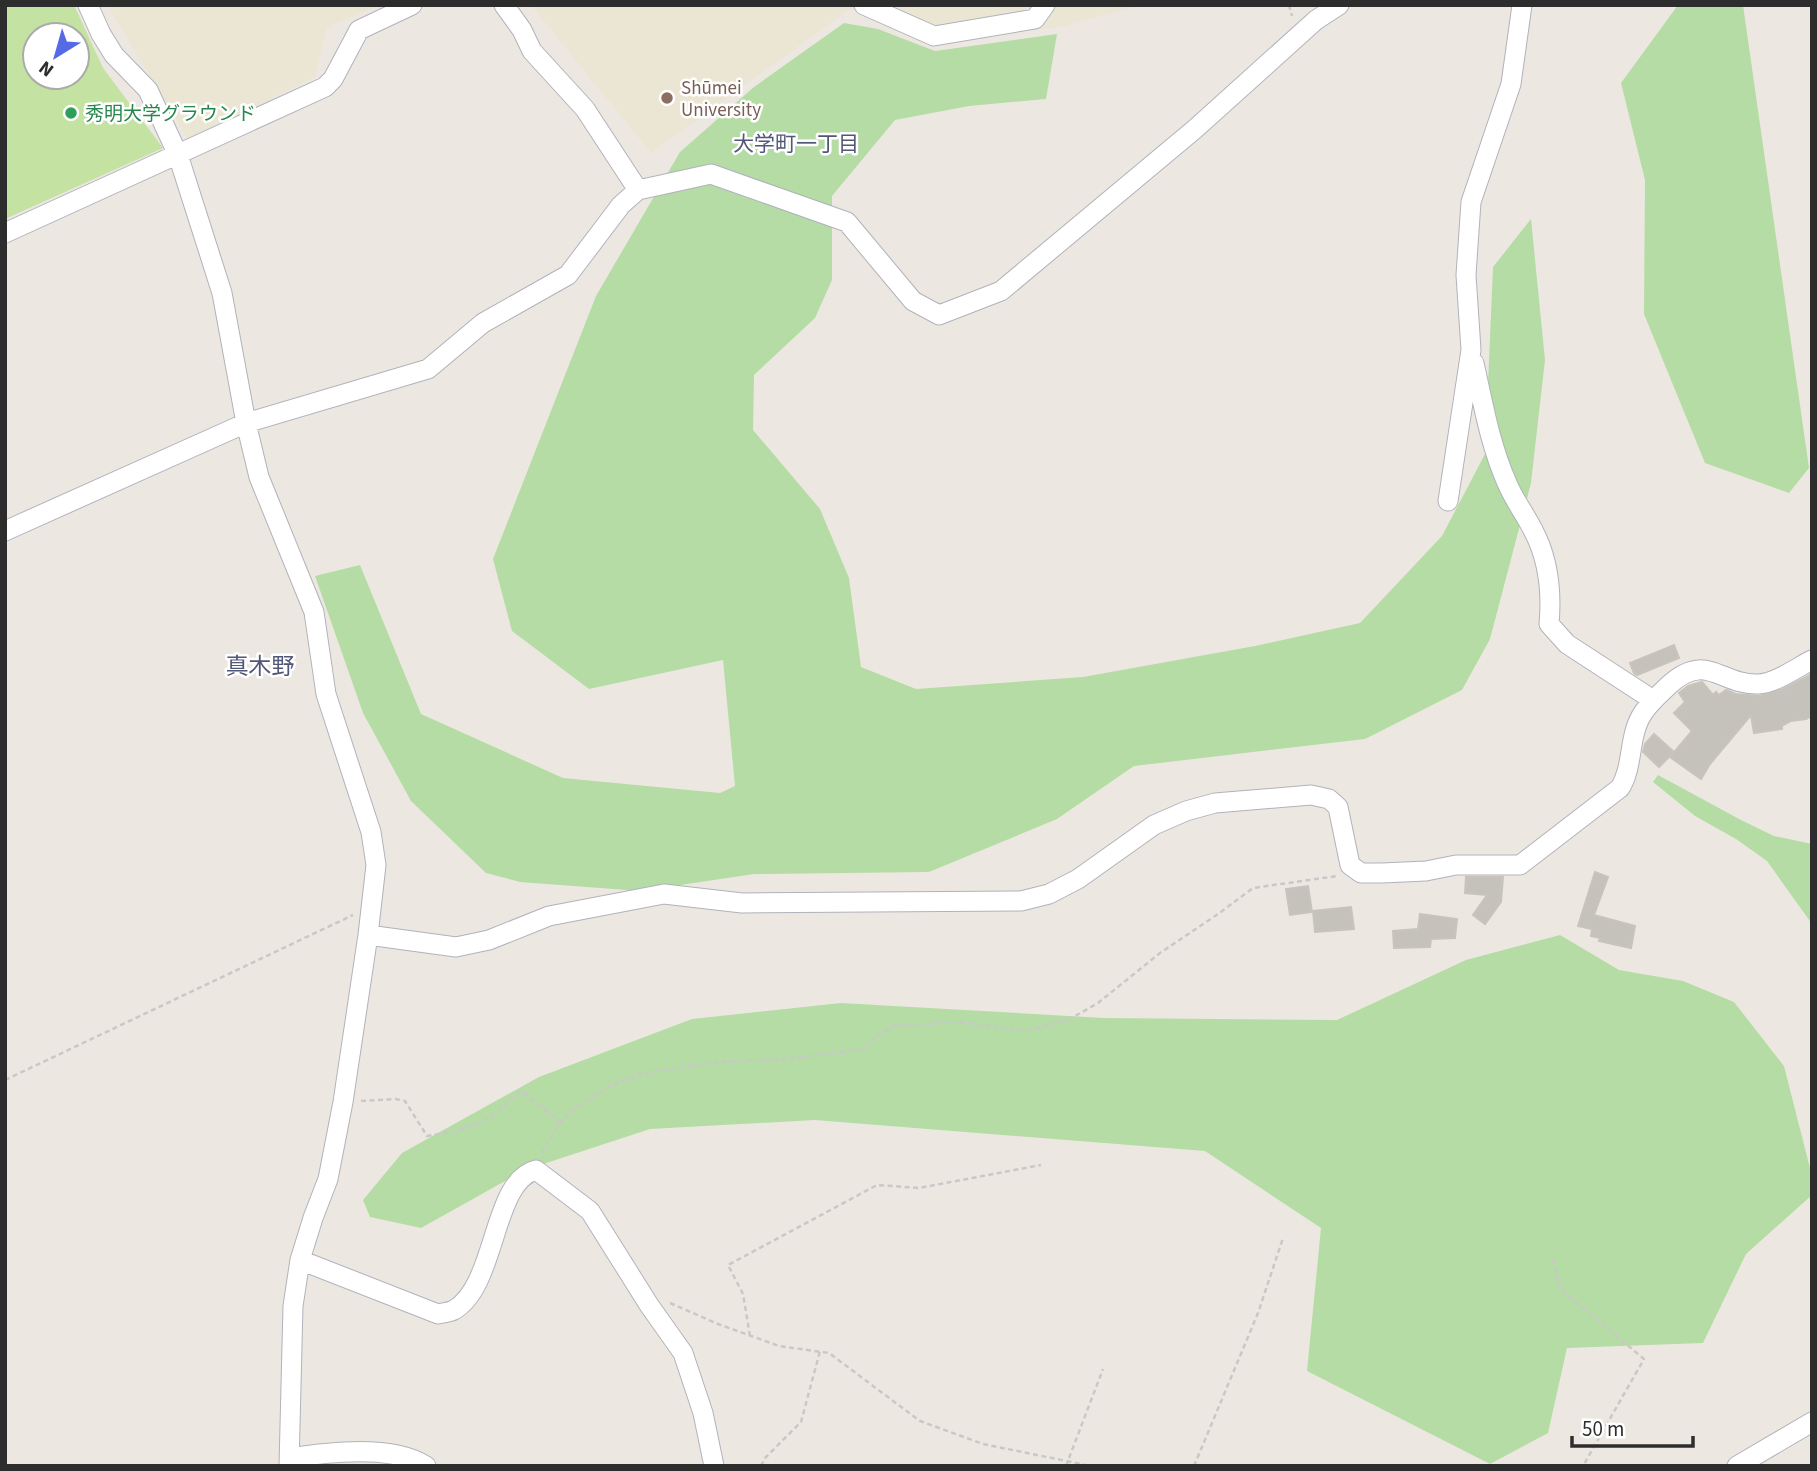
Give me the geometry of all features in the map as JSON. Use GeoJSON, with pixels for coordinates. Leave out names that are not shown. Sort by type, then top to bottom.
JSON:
{"type":"FeatureCollection","features":[{"type":"Feature","properties":{"kind":"street"},"geometry":{"type":"LineString","coordinates":[[88,5],[114,55],[148,90],[178,155],[222,293],[259,477],[314,612],[326,694],[371,832],[376,865],[343,1102],[328,1179],[300,1260],[293,1306],[290,1462],[329,1452],[370,1452],[416,1460],[426,1466]]}},
{"type":"Feature","properties":{"kind":"street"},"geometry":{"type":"LineString","coordinates":[[5,233],[325,87],[333,79],[359,30],[412,5]]}},
{"type":"Feature","properties":{"kind":"street"},"geometry":{"type":"LineString","coordinates":[[504,5],[522,30],[532,51],[585,109],[638,190]]}},
{"type":"Feature","properties":{"kind":"street"},"geometry":{"type":"LineString","coordinates":[[864,5],[934,36],[1035,19],[1045,5]]}},
{"type":"Feature","properties":{"kind":"street"},"geometry":{"type":"LineString","coordinates":[[5,531],[246,422],[428,369],[483,323],[568,275],[621,205],[638,190],[711,174],[847,222],[913,301],[939,315],[1001,291],[1195,129],[1316,20],[1339,5]]}},
{"type":"Feature","properties":{"kind":"street"},"geometry":{"type":"LineString","coordinates":[[1522,5],[1511,84],[1471,202],[1465,275],[1471,350],[1497,456],[1507,482],[1533,528],[1546,558],[1550,586],[1549,624],[1567,644],[1653,700]]}},
{"type":"Feature","properties":{"kind":"street"},"geometry":{"type":"LineString","coordinates":[[1448,501],[1471,350]]}},
{"type":"Feature","properties":{"kind":"street"},"geometry":{"type":"LineString","coordinates":[[368,935],[456,947],[489,940],[550,916],[664,894],[742,904],[1021,901],[1049,894],[1078,879],[1154,825],[1186,811],[1215,803],[1311,794],[1329,799],[1338,807],[1350,865],[1361,873],[1426,871],[1456,865],[1520,865],[1620,788],[1626,779],[1635,727],[1653,700],[1679,676],[1691,670],[1701,670],[1759,684],[1780,677],[1812,660]]}},
{"type":"Feature","properties":{"kind":"street"},"geometry":{"type":"LineString","coordinates":[[300,1260],[438,1314],[453,1310],[469,1296],[478,1281],[511,1193],[526,1173],[536,1170],[590,1211],[649,1305],[683,1353],[703,1413],[714,1466]]}},
{"type":"Feature","properties":{"kind":"street"},"geometry":{"type":"LineString","coordinates":[[1737,1466],[1812,1422]]}},
{"type":"Feature","properties":{"kind":"path"},"geometry":{"type":"LineString","coordinates":[[536,1170],[542,1152],[560,1122],[578,1106],[612,1085],[645,1073],[716,1062],[790,1059],[862,1049],[892,1026],[960,1022],[1025,1031],[1068,1020],[1098,1003],[1160,953],[1253,888],[1361,873]]}},
{"type":"Feature","properties":{"kind":"path"},"geometry":{"type":"LineString","coordinates":[[5,1080],[372,906]]}},
{"type":"Feature","properties":{"kind":"path"},"geometry":{"type":"LineString","coordinates":[[343,1102],[396,1099],[405,1101],[427,1136],[483,1123],[497,1114],[518,1092],[524,1093],[560,1122]]}},
{"type":"Feature","properties":{"kind":"path"},"geometry":{"type":"LineString","coordinates":[[750,1336],[743,1294],[728,1265],[877,1185],[919,1188],[1041,1165]]}},
{"type":"Feature","properties":{"kind":"path"},"geometry":{"type":"LineString","coordinates":[[1194,1466],[1258,1313],[1283,1238]]}},
{"type":"Feature","properties":{"kind":"path"},"geometry":{"type":"LineString","coordinates":[[1553,1259],[1560,1289],[1644,1359],[1583,1466]]}},
{"type":"Feature","properties":{"kind":"path"},"geometry":{"type":"LineString","coordinates":[[649,1305],[671,1303],[718,1324],[779,1346],[829,1353],[920,1421],[983,1444],[1091,1466]]}},
{"type":"Feature","properties":{"kind":"path"},"geometry":{"type":"LineString","coordinates":[[761,1466],[765,1458],[800,1422],[820,1352]]}},
{"type":"Feature","properties":{"kind":"path"},"geometry":{"type":"LineString","coordinates":[[1066,1466],[1103,1369]]}},
{"type":"Feature","properties":{"kind":"shaded area"},"geometry":{"type":"Polygon","coordinates":[[[107,5],[381,5],[327,27],[315,77],[188,139],[107,5]]]}},
{"type":"Feature","properties":{"kind":"shaded area","name":"Shūmei University"},"geometry":{"type":"Polygon","coordinates":[[[531,5],[1141,5],[1064,26],[939,43],[850,9],[651,153],[531,5]]]}},
{"type":"Feature","properties":{"kind":"green space","name":"秀明大学グラウンド"},"geometry":{"type":"Polygon","coordinates":[[[5,5],[74,5],[81,21],[21,21],[21,91],[91,91],[91,42],[103,68],[163,148],[5,219],[5,5]]]}},
{"type":"Feature","properties":{"kind":"green space"},"geometry":{"type":"Polygon","coordinates":[[[1678,5],[1743,5],[1809,468],[1789,493],[1705,463],[1644,314],[1645,180],[1621,83],[1678,5]]]}},
{"type":"Feature","properties":{"kind":"green space"},"geometry":{"type":"Polygon","coordinates":[[[844,23],[878,29],[935,51],[1057,34],[1046,99],[969,106],[895,120],[832,196],[832,280],[815,318],[754,375],[753,430],[820,509],[849,578],[861,667],[916,689],[1083,677],[1255,646],[1360,623],[1442,536],[1485,454],[1493,267],[1531,219],[1545,360],[1531,483],[1490,639],[1462,690],[1365,739],[1134,766],[1057,819],[929,872],[754,874],[640,891],[520,882],[486,873],[411,801],[363,713],[315,576],[360,565],[421,714],[563,778],[720,793],[735,786],[723,660],[589,689],[512,631],[493,559],[596,296],[680,152],[754,87],[844,23]]]}},
{"type":"Feature","properties":{"kind":"green space"},"geometry":{"type":"Polygon","coordinates":[[[1658,775],[1774,836],[1812,844],[1812,924],[1767,861],[1736,839],[1695,816],[1653,782],[1658,775]]]}},
{"type":"Feature","properties":{"kind":"green space"},"geometry":{"type":"Polygon","coordinates":[[[1560,935],[1619,970],[1683,981],[1734,1002],[1784,1066],[1812,1176],[1812,1195],[1746,1254],[1703,1343],[1567,1348],[1548,1433],[1490,1464],[1307,1371],[1321,1228],[1205,1151],[815,1120],[650,1129],[525,1170],[421,1228],[370,1217],[363,1200],[402,1153],[539,1077],[692,1019],[841,1003],[1104,1018],[1337,1020],[1466,960],[1560,935]]]}},
{"type":"Feature","properties":{"kind":"building"},"geometry":{"type":"Polygon","coordinates":[[[1674,645],[1679,658],[1637,675],[1634,673],[1630,663],[1674,645]]]}},
{"type":"Feature","properties":{"kind":"building"},"geometry":{"type":"Polygon","coordinates":[[[1810,675],[1812,716],[1791,721],[1782,726],[1782,729],[1754,733],[1751,715],[1710,764],[1701,779],[1670,757],[1692,731],[1674,713],[1685,702],[1679,693],[1688,686],[1702,682],[1713,695],[1716,692],[1719,695],[1726,690],[1736,694],[1759,696],[1783,689],[1810,675]]]}},
{"type":"Feature","properties":{"kind":"building"},"geometry":{"type":"Polygon","coordinates":[[[1654,734],[1674,752],[1659,767],[1643,752],[1645,744],[1654,734]]]}},
{"type":"Feature","properties":{"kind":"building"},"geometry":{"type":"Polygon","coordinates":[[[1595,872],[1608,877],[1594,915],[1635,926],[1631,948],[1599,941],[1600,938],[1591,936],[1592,929],[1578,926],[1595,872]]]}},
{"type":"Feature","properties":{"kind":"building"},"geometry":{"type":"Polygon","coordinates":[[[1466,877],[1503,877],[1501,902],[1485,924],[1473,915],[1487,895],[1465,893],[1466,877]]]}},
{"type":"Feature","properties":{"kind":"building"},"geometry":{"type":"Polygon","coordinates":[[[1308,886],[1312,912],[1290,915],[1286,889],[1308,886]]]}},
{"type":"Feature","properties":{"kind":"building"},"geometry":{"type":"Polygon","coordinates":[[[1351,907],[1354,929],[1315,932],[1313,911],[1351,907]]]}},
{"type":"Feature","properties":{"kind":"building"},"geometry":{"type":"Polygon","coordinates":[[[1420,914],[1457,919],[1455,938],[1431,939],[1430,947],[1394,948],[1393,931],[1418,929],[1420,914]]]}},
{"type":"Feature","properties":{"kind":"place","name":"Shūmei University"},"geometry":{"type":"Point","coordinates":[667,98]}},
{"type":"Feature","properties":{"kind":"place","name":"秀明大学グラウンド"},"geometry":{"type":"Point","coordinates":[71,113]}},
{"type":"Feature","properties":{"kind":"district","name":"大学町一丁目"},"geometry":{"type":"Point","coordinates":[796,144]}},
{"type":"Feature","properties":{"kind":"district","name":"真木野"},"geometry":{"type":"Point","coordinates":[260,666]}}]}
